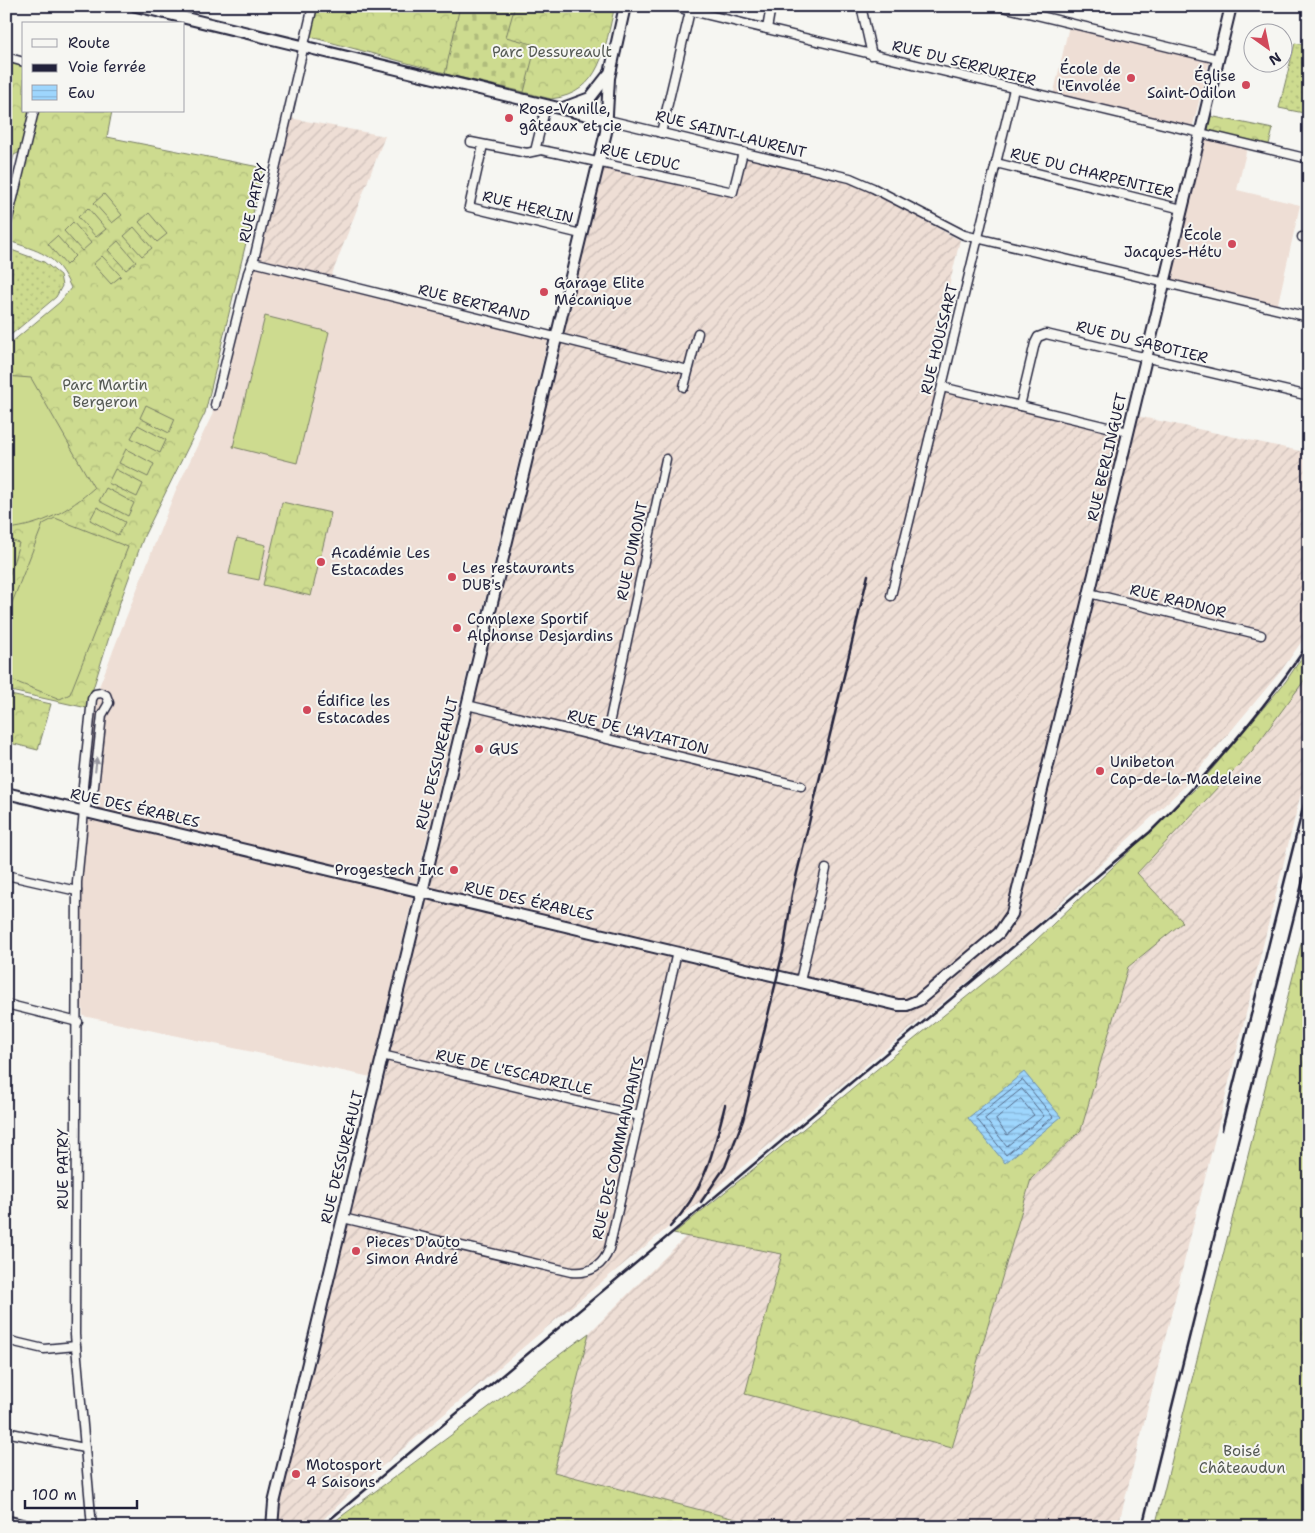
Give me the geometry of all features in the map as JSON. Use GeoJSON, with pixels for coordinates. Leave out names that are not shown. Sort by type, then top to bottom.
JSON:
{"type":"FeatureCollection","features":[{"type":"Feature","properties":{"kind":"street","name":"RUE SAINT-LAURENT"},"geometry":{"type":"LineString","coordinates":[[136,6],[858,181],[946,227],[978,238],[1309,317]]}},
{"type":"Feature","properties":{"kind":"street","name":"RUE PATRY"},"geometry":{"type":"LineString","coordinates":[[215,405],[253,262],[313,6]]}},
{"type":"Feature","properties":{"kind":"street","name":"RUE DESSUREAULT"},"geometry":{"type":"LineString","coordinates":[[272,1527],[274,1503],[608,120],[611,70],[626,6]]}},
{"type":"Feature","properties":{"kind":"street","name":"RUE DU SERRURIER"},"geometry":{"type":"LineString","coordinates":[[671,6],[1309,159]]}},
{"type":"Feature","properties":{"kind":"street"},"geometry":{"type":"LineString","coordinates":[[767,29],[772,6]]}},
{"type":"Feature","properties":{"kind":"street"},"geometry":{"type":"LineString","coordinates":[[861,6],[872,55]]}},
{"type":"Feature","properties":{"kind":"street"},"geometry":{"type":"LineString","coordinates":[[999,6],[1218,58]]}},
{"type":"Feature","properties":{"kind":"street","name":"RUE BERLINGUET"},"geometry":{"type":"LineString","coordinates":[[1012,914],[1231,6]]}},
{"type":"Feature","properties":{"kind":"street"},"geometry":{"type":"LineString","coordinates":[[661,133],[690,11]]}},
{"type":"Feature","properties":{"kind":"street"},"geometry":{"type":"LineString","coordinates":[[6,57],[22,61]]}},
{"type":"Feature","properties":{"kind":"street"},"geometry":{"type":"LineString","coordinates":[[535,151],[550,107],[574,106],[590,98],[599,90],[611,70]]}},
{"type":"Feature","properties":{"kind":"street","name":"RUE HOUSSART"},"geometry":{"type":"LineString","coordinates":[[892,596],[1014,89]]}},
{"type":"Feature","properties":{"kind":"street"},"geometry":{"type":"LineString","coordinates":[[6,227],[34,112]]}},
{"type":"Feature","properties":{"kind":"street","name":"RUE LEDUC"},"geometry":{"type":"LineString","coordinates":[[471,142],[527,153],[542,150],[733,192],[743,152]]}},
{"type":"Feature","properties":{"kind":"street","name":"RUE HERLIN"},"geometry":{"type":"LineString","coordinates":[[483,144],[469,207],[581,234]]}},
{"type":"Feature","properties":{"kind":"street","name":"RUE DU CHARPENTIER"},"geometry":{"type":"LineString","coordinates":[[996,163],[1182,209]]}},
{"type":"Feature","properties":{"kind":"street","name":"RUE BERTRAND"},"geometry":{"type":"LineString","coordinates":[[253,262],[688,370]]}},
{"type":"Feature","properties":{"kind":"street"},"geometry":{"type":"LineString","coordinates":[[684,387],[698,333]]}},
{"type":"Feature","properties":{"kind":"street","name":"RUE DU SABOTIER"},"geometry":{"type":"LineString","coordinates":[[1020,406],[1035,343],[1043,334],[1309,396]]}},
{"type":"Feature","properties":{"kind":"street"},"geometry":{"type":"LineString","coordinates":[[942,387],[1128,432]]}},
{"type":"Feature","properties":{"kind":"street","name":"RUE DUMONT"},"geometry":{"type":"LineString","coordinates":[[606,738],[666,459]]}},
{"type":"Feature","properties":{"kind":"street","name":"RUE RADNOR"},"geometry":{"type":"LineString","coordinates":[[1089,594],[1261,635]]}},
{"type":"Feature","properties":{"kind":"street","name":"RUE PATRY"},"geometry":{"type":"LineString","coordinates":[[84,811],[94,787],[102,715],[109,703],[106,695],[101,693],[95,694],[92,699],[83,786],[84,811],[77,891],[76,1346],[92,1527]]}},
{"type":"Feature","properties":{"kind":"street","name":"RUE DE L'AVIATION"},"geometry":{"type":"LineString","coordinates":[[467,705],[801,786]]}},
{"type":"Feature","properties":{"kind":"street","name":"RUE DES ÉRABLES"},"geometry":{"type":"LineString","coordinates":[[6,793],[800,980],[898,1005],[907,1005],[923,997],[999,933],[1007,925],[1012,914]]}},
{"type":"Feature","properties":{"kind":"street"},"geometry":{"type":"LineString","coordinates":[[800,980],[826,869]]}},
{"type":"Feature","properties":{"kind":"street"},"geometry":{"type":"LineString","coordinates":[[6,875],[77,891]]}},
{"type":"Feature","properties":{"kind":"street","name":"RUE DES COMMANDANTS"},"geometry":{"type":"LineString","coordinates":[[343,1218],[571,1272],[590,1271],[602,1262],[609,1249],[677,952]]}},
{"type":"Feature","properties":{"kind":"street"},"geometry":{"type":"LineString","coordinates":[[6,1004],[78,1022]]}},
{"type":"Feature","properties":{"kind":"street","name":"RUE DE L'ESCADRILLE"},"geometry":{"type":"LineString","coordinates":[[382,1055],[640,1116]]}},
{"type":"Feature","properties":{"kind":"street"},"geometry":{"type":"LineString","coordinates":[[6,1340],[44,1349],[76,1346]]}},
{"type":"Feature","properties":{"kind":"street"},"geometry":{"type":"LineString","coordinates":[[6,1432],[84,1448]]}},
{"type":"Feature","properties":{"kind":"street"},"geometry":{"type":"LineString","coordinates":[[6,1521],[30,1527]]}},
{"type":"Feature","properties":{"kind":"shaded area","name":"École de l'Envolée"},"geometry":{"type":"Polygon","coordinates":[[[1069,26],[1210,59],[1192,129],[1053,96],[1069,26]]]}},
{"type":"Feature","properties":{"kind":"shaded area"},"geometry":{"type":"Polygon","coordinates":[[[285,117],[385,136],[329,282],[251,264],[285,117]]]}},
{"type":"Feature","properties":{"kind":"shaded area","name":"École Jacques-Hétu"},"geometry":{"type":"Polygon","coordinates":[[[1195,134],[1247,148],[1237,190],[1300,205],[1277,308],[1164,282],[1195,134]]]}},
{"type":"Feature","properties":{"kind":"shaded area"},"geometry":{"type":"Polygon","coordinates":[[[744,157],[852,182],[960,240],[925,389],[1131,438],[1137,416],[1309,453],[1309,631],[1281,671],[1184,787],[1033,928],[564,1313],[359,1486],[315,1527],[280,1526],[269,1504],[595,162],[735,195],[744,157]]]}},
{"type":"Feature","properties":{"kind":"shaded area","name":"Académie Les Estacades"},"geometry":{"type":"Polygon","coordinates":[[[250,259],[549,336],[416,883],[83,807],[95,697],[175,492],[212,415],[250,259]]]}},
{"type":"Feature","properties":{"kind":"shaded area"},"geometry":{"type":"Polygon","coordinates":[[[1309,674],[1309,761],[1118,1527],[766,1527],[554,1472],[589,1333],[686,1236],[782,1254],[952,1448],[1031,1179],[1081,1130],[1128,967],[1183,922],[1137,873],[1252,751],[1309,674]]]}},
{"type":"Feature","properties":{"kind":"shaded area"},"geometry":{"type":"Polygon","coordinates":[[[83,811],[415,887],[371,1077],[83,1016],[74,895],[83,811]]]}},
{"type":"Feature","properties":{"kind":"green space","name":"Parc Dessureault"},"geometry":{"type":"Polygon","coordinates":[[[314,6],[615,6],[603,52],[591,78],[581,88],[568,95],[551,99],[307,36],[314,6]]]}},
{"type":"Feature","properties":{"kind":"green space"},"geometry":{"type":"Polygon","coordinates":[[[460,6],[515,6],[506,37],[536,45],[524,92],[445,74],[460,6]]]}},
{"type":"Feature","properties":{"kind":"green space"},"geometry":{"type":"Polygon","coordinates":[[[1295,43],[1309,46],[1309,114],[1279,108],[1288,72],[1292,72],[1292,55],[1295,43]]]}},
{"type":"Feature","properties":{"kind":"green space","name":"Parc Martin Bergeron"},"geometry":{"type":"Polygon","coordinates":[[[6,57],[22,61],[22,112],[112,112],[107,137],[264,168],[205,413],[144,536],[119,605],[87,708],[6,690],[6,347],[60,302],[71,288],[59,267],[46,255],[6,240],[6,217],[24,150],[14,155],[6,184],[6,57]]]}},
{"type":"Feature","properties":{"kind":"green space"},"geometry":{"type":"Polygon","coordinates":[[[1200,114],[1273,129],[1268,148],[1196,130],[1200,114]]]}},
{"type":"Feature","properties":{"kind":"green space"},"geometry":{"type":"Polygon","coordinates":[[[104,194],[122,215],[112,223],[94,203],[104,194]]]}},
{"type":"Feature","properties":{"kind":"green space"},"geometry":{"type":"Polygon","coordinates":[[[88,208],[106,229],[96,237],[78,217],[88,208]]]}},
{"type":"Feature","properties":{"kind":"green space"},"geometry":{"type":"Polygon","coordinates":[[[149,213],[167,234],[157,242],[139,222],[149,213]]]}},
{"type":"Feature","properties":{"kind":"green space"},"geometry":{"type":"Polygon","coordinates":[[[73,222],[91,243],[82,251],[64,231],[73,222]]]}},
{"type":"Feature","properties":{"kind":"green space"},"geometry":{"type":"Polygon","coordinates":[[[134,227],[152,248],[142,256],[124,236],[134,227]]]}},
{"type":"Feature","properties":{"kind":"green space"},"geometry":{"type":"Polygon","coordinates":[[[57,236],[75,256],[66,265],[48,244],[57,236]]]}},
{"type":"Feature","properties":{"kind":"green space"},"geometry":{"type":"Polygon","coordinates":[[[118,241],[136,262],[126,270],[108,250],[118,241]]]}},
{"type":"Feature","properties":{"kind":"green space"},"geometry":{"type":"Polygon","coordinates":[[[6,248],[44,262],[60,275],[62,286],[56,297],[6,339],[6,248]]]}},
{"type":"Feature","properties":{"kind":"green space"},"geometry":{"type":"Polygon","coordinates":[[[102,256],[121,276],[111,284],[93,264],[102,256]]]}},
{"type":"Feature","properties":{"kind":"green space"},"geometry":{"type":"Polygon","coordinates":[[[265,316],[329,332],[297,463],[233,447],[265,316]]]}},
{"type":"Feature","properties":{"kind":"green space"},"geometry":{"type":"Polygon","coordinates":[[[6,376],[31,378],[94,488],[75,504],[54,516],[33,524],[8,529],[6,376]]]}},
{"type":"Feature","properties":{"kind":"green space"},"geometry":{"type":"Polygon","coordinates":[[[146,405],[175,419],[169,433],[140,418],[146,405]]]}},
{"type":"Feature","properties":{"kind":"green space"},"geometry":{"type":"Polygon","coordinates":[[[138,425],[166,440],[160,453],[131,438],[138,425]]]}},
{"type":"Feature","properties":{"kind":"green space"},"geometry":{"type":"Polygon","coordinates":[[[126,449],[154,464],[148,477],[119,463],[126,449]]]}},
{"type":"Feature","properties":{"kind":"green space"},"geometry":{"type":"Polygon","coordinates":[[[115,469],[143,484],[137,497],[108,483],[115,469]]]}},
{"type":"Feature","properties":{"kind":"green space"},"geometry":{"type":"Polygon","coordinates":[[[106,488],[134,503],[128,516],[99,501],[106,488]]]}},
{"type":"Feature","properties":{"kind":"green space"},"geometry":{"type":"Polygon","coordinates":[[[282,502],[331,513],[311,596],[263,585],[282,502]]]}},
{"type":"Feature","properties":{"kind":"green space"},"geometry":{"type":"Polygon","coordinates":[[[97,507],[125,522],[118,535],[90,520],[97,507]]]}},
{"type":"Feature","properties":{"kind":"green space"},"geometry":{"type":"Polygon","coordinates":[[[55,518],[128,547],[70,694],[60,699],[6,678],[6,618],[43,524],[55,518]]]}},
{"type":"Feature","properties":{"kind":"green space"},"geometry":{"type":"Polygon","coordinates":[[[237,538],[266,545],[259,580],[229,574],[237,538]]]}},
{"type":"Feature","properties":{"kind":"green space"},"geometry":{"type":"Polygon","coordinates":[[[6,539],[19,543],[6,588],[6,539]]]}},
{"type":"Feature","properties":{"kind":"green space"},"geometry":{"type":"Polygon","coordinates":[[[1309,647],[1309,674],[1252,751],[1137,873],[1183,922],[1128,967],[1081,1130],[1031,1179],[952,1448],[745,1394],[782,1254],[673,1234],[1032,944],[1197,787],[1286,681],[1309,647]]]}},
{"type":"Feature","properties":{"kind":"green space"},"geometry":{"type":"Polygon","coordinates":[[[6,694],[51,704],[38,750],[6,742],[6,694]]]}},
{"type":"Feature","properties":{"kind":"green space","name":"Boisé Châteaudun"},"geometry":{"type":"Polygon","coordinates":[[[1309,912],[1309,1527],[1155,1527],[1309,912]]]}},
{"type":"Feature","properties":{"kind":"green space"},"geometry":{"type":"Polygon","coordinates":[[[589,1333],[554,1472],[766,1527],[327,1527],[589,1333]]]}},
{"type":"Feature","properties":{"kind":"water"},"geometry":{"type":"Polygon","coordinates":[[[1024,1072],[1061,1117],[1005,1163],[968,1118],[1024,1072]]]}},
{"type":"Feature","properties":{"kind":"railway"},"geometry":{"type":"LineString","coordinates":[[701,1202],[725,1167],[743,1120],[784,948],[792,894],[868,575]]}},
{"type":"Feature","properties":{"kind":"railway"},"geometry":{"type":"LineString","coordinates":[[321,1527],[1150,832],[1234,742],[1309,643]]}},
{"type":"Feature","properties":{"kind":"railway"},"geometry":{"type":"LineString","coordinates":[[1222,1130],[1309,784]]}},
{"type":"Feature","properties":{"kind":"railway"},"geometry":{"type":"LineString","coordinates":[[1142,1527],[1309,856]]}},
{"type":"Feature","properties":{"kind":"railway"},"geometry":{"type":"LineString","coordinates":[[670,1227],[682,1213],[700,1185],[712,1155],[725,1105]]}},
{"type":"Feature","properties":{"kind":"place","name":"École de l'Envolée"},"geometry":{"type":"Point","coordinates":[1131,78]}},
{"type":"Feature","properties":{"kind":"place","name":"Église Saint-Odilon"},"geometry":{"type":"Point","coordinates":[1246,85]}},
{"type":"Feature","properties":{"kind":"place","name":"Rose-Vanille, gâteaux et cie"},"geometry":{"type":"Point","coordinates":[509,118]}},
{"type":"Feature","properties":{"kind":"place","name":"École Jacques-Hétu"},"geometry":{"type":"Point","coordinates":[1232,244]}},
{"type":"Feature","properties":{"kind":"place","name":"Garage Elite Mécanique"},"geometry":{"type":"Point","coordinates":[544,292]}},
{"type":"Feature","properties":{"kind":"place","name":"Académie Les Estacades"},"geometry":{"type":"Point","coordinates":[321,562]}},
{"type":"Feature","properties":{"kind":"place","name":"Les restaurants DUB's"},"geometry":{"type":"Point","coordinates":[452,577]}},
{"type":"Feature","properties":{"kind":"place","name":"Complexe Sportif Alphonse Desjardins"},"geometry":{"type":"Point","coordinates":[457,628]}},
{"type":"Feature","properties":{"kind":"place","name":"Édifice les Estacades"},"geometry":{"type":"Point","coordinates":[307,710]}},
{"type":"Feature","properties":{"kind":"place","name":"GUS"},"geometry":{"type":"Point","coordinates":[479,749]}},
{"type":"Feature","properties":{"kind":"place","name":"Unibeton Cap-de-la-Madeleine"},"geometry":{"type":"Point","coordinates":[1100,771]}},
{"type":"Feature","properties":{"kind":"place","name":"Progestech Inc"},"geometry":{"type":"Point","coordinates":[454,870]}},
{"type":"Feature","properties":{"kind":"place","name":"Pieces D'auto Simon André"},"geometry":{"type":"Point","coordinates":[356,1251]}},
{"type":"Feature","properties":{"kind":"place","name":"Motosport 4 Saisons"},"geometry":{"type":"Point","coordinates":[296,1474]}}]}
